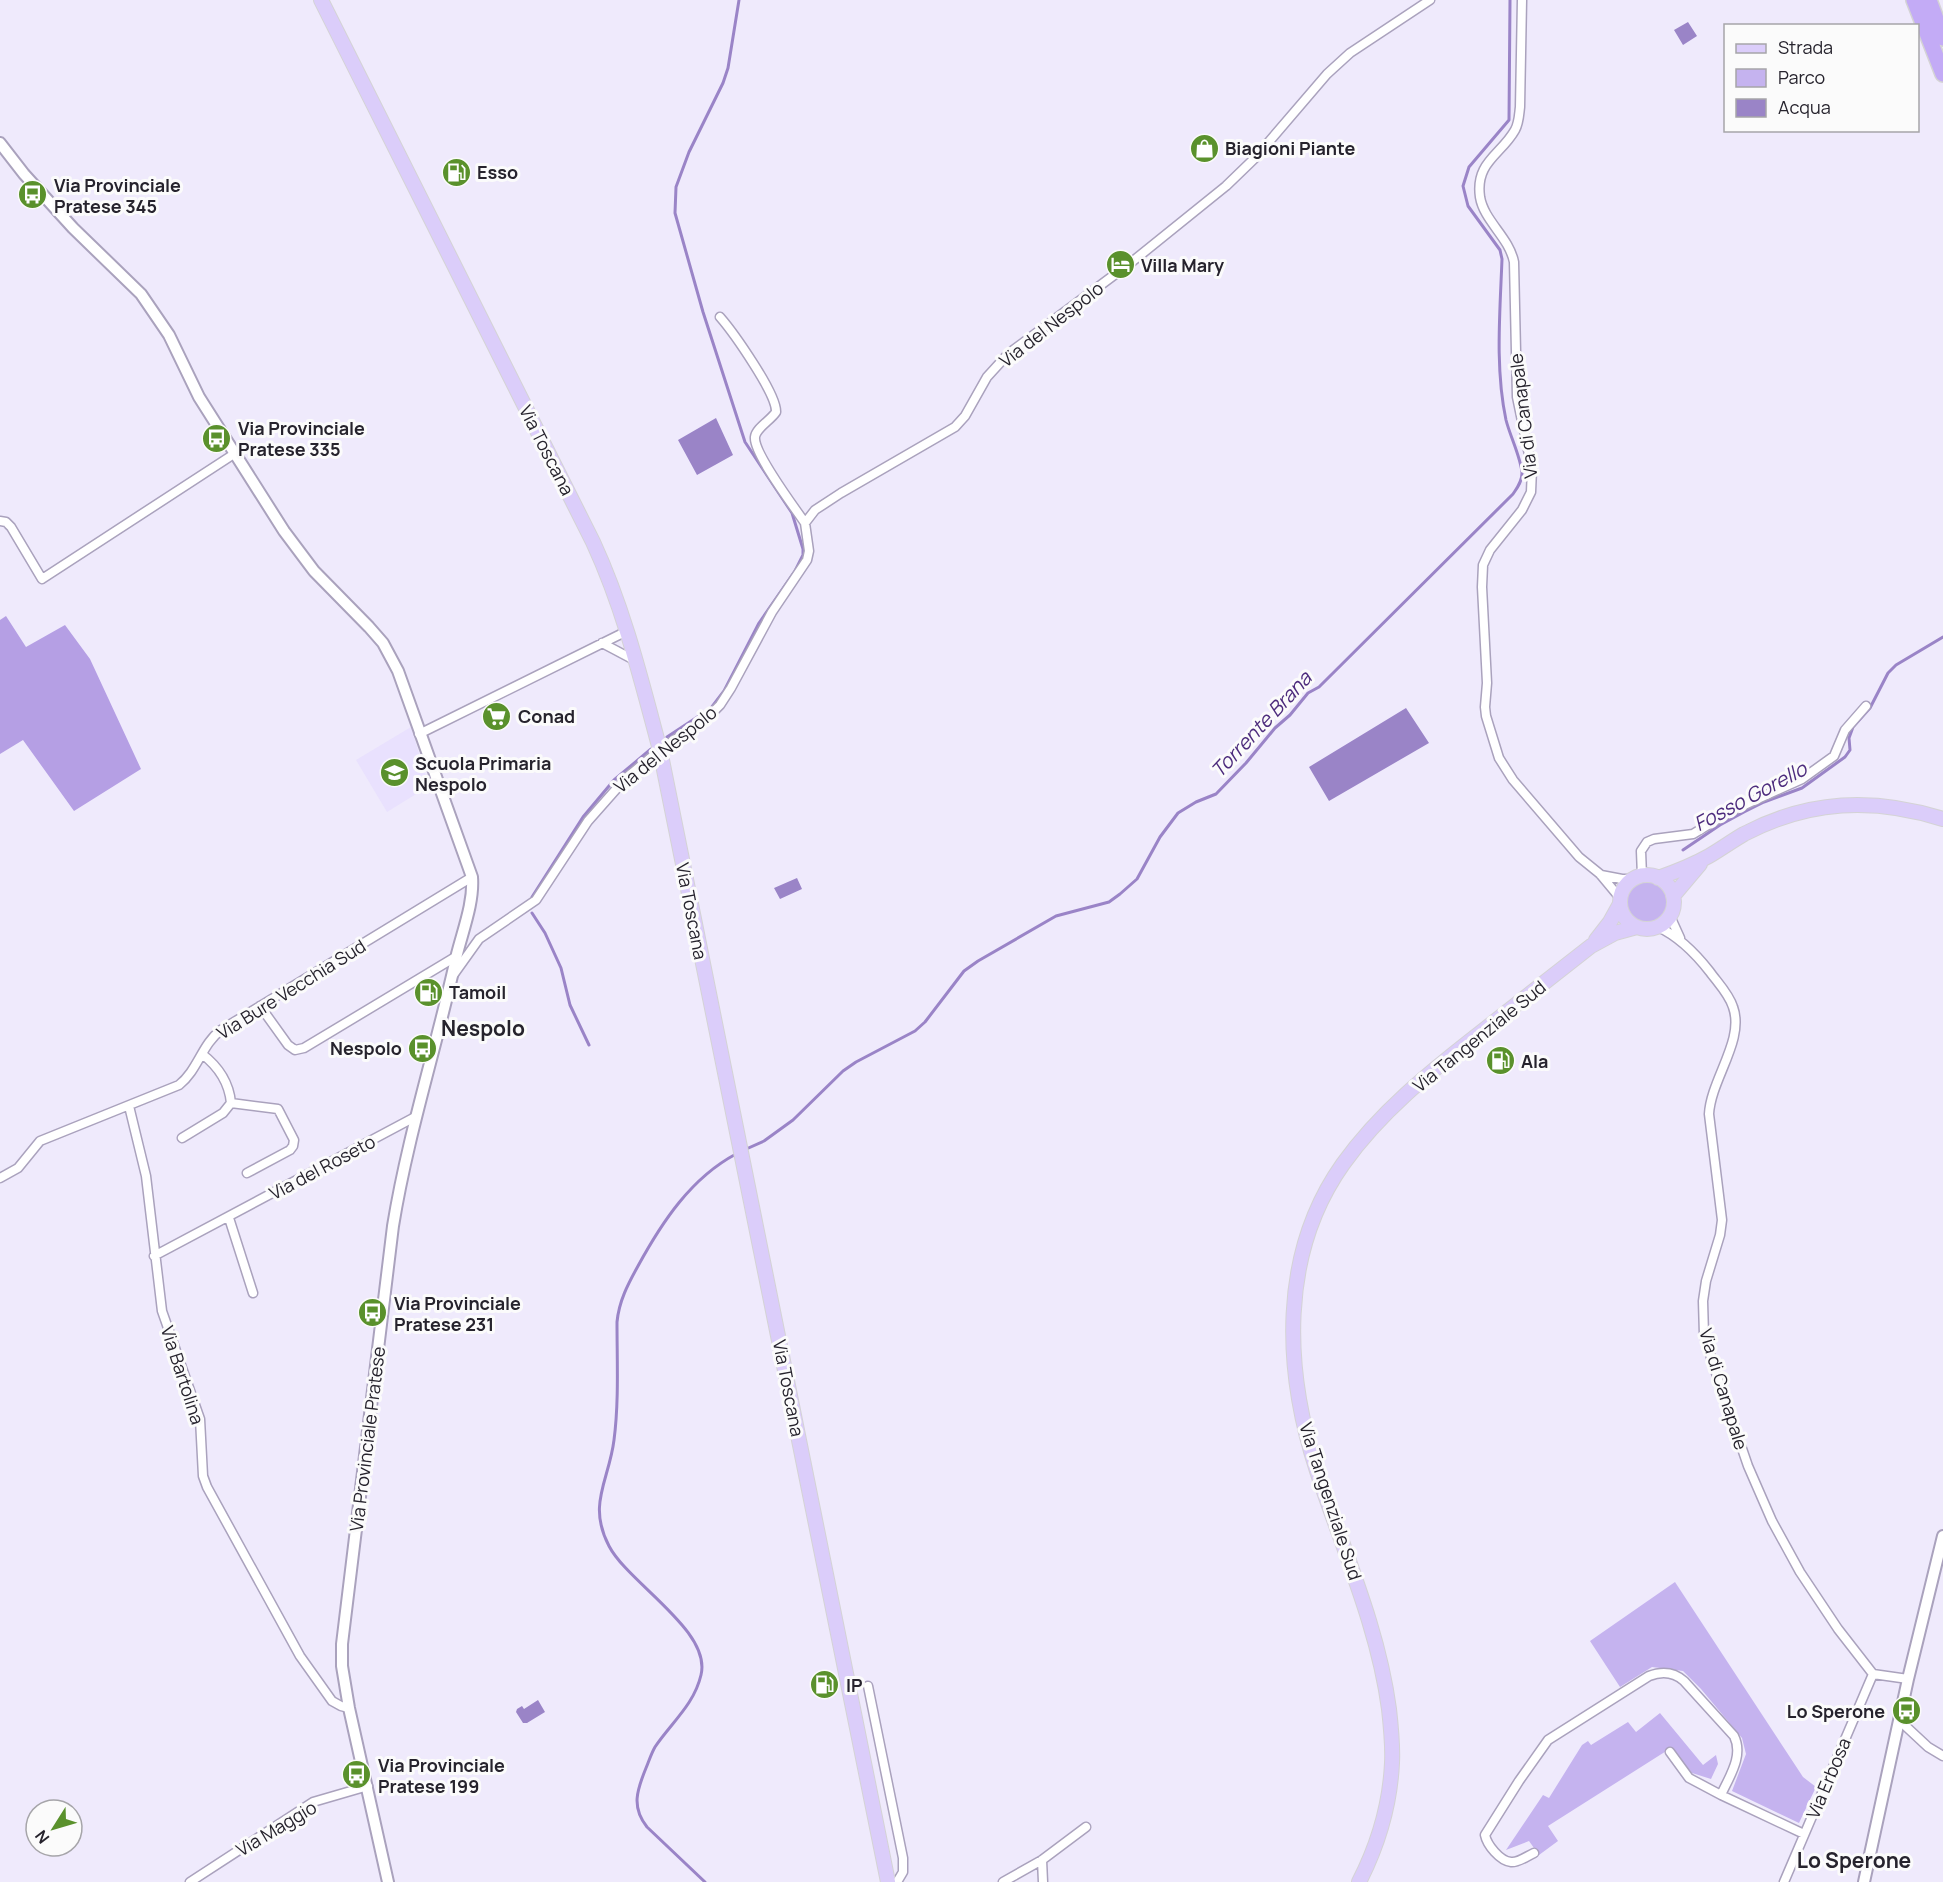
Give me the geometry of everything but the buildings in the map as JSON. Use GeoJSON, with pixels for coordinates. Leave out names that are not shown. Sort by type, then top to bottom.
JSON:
{"type":"FeatureCollection","features":[{"type":"Feature","properties":{"kind":"highway"},"geometry":{"type":"LineString","coordinates":[[1914,0],[1943,74]]}},
{"type":"Feature","properties":{"kind":"highway"},"geometry":{"type":"LineString","coordinates":[[1929,0],[1943,38]]}},
{"type":"Feature","properties":{"kind":"main road","name":"Via Toscana"},"geometry":{"type":"LineString","coordinates":[[321,0],[588,532],[615,594],[637,661],[660,750],[888,1882]]}},
{"type":"Feature","properties":{"kind":"main road"},"geometry":{"type":"LineString","coordinates":[[1638,877],[1658,878],[1708,856],[1760,826],[1795,813],[1828,806],[1861,804],[1881,806],[1943,819]]}},
{"type":"Feature","properties":{"kind":"main road"},"geometry":{"type":"LineString","coordinates":[[1673,896],[1708,856]]}},
{"type":"Feature","properties":{"kind":"main road","name":"Via Tangenziale Sud"},"geometry":{"type":"LineString","coordinates":[[1590,946],[1610,922],[1625,887],[1638,877]]}},
{"type":"Feature","properties":{"kind":"main road"},"geometry":{"type":"LineString","coordinates":[[1658,878],[1668,885],[1674,906],[1671,916],[1658,927]]}},
{"type":"Feature","properties":{"kind":"main road"},"geometry":{"type":"LineString","coordinates":[[1620,901],[1625,918],[1637,927]]}},
{"type":"Feature","properties":{"kind":"main road","name":"Via Tangenziale Sud"},"geometry":{"type":"LineString","coordinates":[[1359,1882],[1376,1845],[1386,1811],[1392,1762],[1392,1736],[1383,1671],[1373,1632],[1317,1470],[1296,1376],[1292,1327],[1294,1298],[1298,1268],[1308,1232],[1328,1188],[1342,1165],[1380,1120],[1438,1066],[1590,946],[1616,933],[1637,927],[1646,929],[1658,927]]}},
{"type":"Feature","properties":{"kind":"street","name":"Via del Nespolo"},"geometry":{"type":"LineString","coordinates":[[806,523],[815,510],[841,493],[950,431],[965,416],[987,377],[1008,354],[1133,261],[1226,186],[1255,158],[1333,68],[1350,53],[1430,0]]}},
{"type":"Feature","properties":{"kind":"street","name":"Via di Canapale"},"geometry":{"type":"LineString","coordinates":[[1522,0],[1518,124],[1482,171],[1479,184],[1484,208],[1510,249],[1514,262],[1517,397],[1532,469],[1532,481],[1531,492],[1522,510],[1490,550],[1483,565],[1487,682],[1485,707],[1499,758],[1507,772],[1579,858],[1600,874],[1620,901]]}},
{"type":"Feature","properties":{"kind":"street","name":"Via Provinciale Pratese"},"geometry":{"type":"LineString","coordinates":[[0,143],[24,174],[73,228],[141,294],[169,335],[199,397],[284,531],[314,571],[383,643],[398,671],[472,877],[471,896],[453,974],[401,1176],[342,1644],[342,1666],[349,1708],[388,1882]]}},
{"type":"Feature","properties":{"kind":"street","name":"Via del Nespolo"},"geometry":{"type":"LineString","coordinates":[[453,974],[478,939],[536,900],[600,806],[633,771],[708,717],[726,698],[772,612],[807,560],[809,551],[806,523],[765,463],[755,441],[757,433],[776,412],[774,400],[735,335],[720,317]]}},
{"type":"Feature","properties":{"kind":"street"},"geometry":{"type":"LineString","coordinates":[[0,521],[6,522],[11,527],[42,579],[234,454]]}},
{"type":"Feature","properties":{"kind":"street"},"geometry":{"type":"LineString","coordinates":[[419,734],[627,631]]}},
{"type":"Feature","properties":{"kind":"street"},"geometry":{"type":"LineString","coordinates":[[602,644],[637,661]]}},
{"type":"Feature","properties":{"kind":"street"},"geometry":{"type":"LineString","coordinates":[[1600,874],[1622,879],[1638,877],[1641,851],[1647,842],[1693,834],[1731,811],[1802,779],[1834,756],[1845,730],[1866,706]]}},
{"type":"Feature","properties":{"kind":"street","name":"Via Bure Vecchia Sud"},"geometry":{"type":"LineString","coordinates":[[0,1178],[18,1168],[40,1141],[180,1085],[190,1076],[217,1032],[472,877]]}},
{"type":"Feature","properties":{"kind":"street"},"geometry":{"type":"LineString","coordinates":[[1671,916],[1682,941]]}},
{"type":"Feature","properties":{"kind":"street","name":"Via di Canapale"},"geometry":{"type":"LineString","coordinates":[[1658,927],[1682,941],[1705,966],[1723,989],[1735,1013],[1735,1032],[1732,1044],[1710,1103],[1709,1114],[1722,1220],[1720,1235],[1706,1281],[1703,1301],[1704,1335],[1737,1434],[1772,1521],[1800,1572],[1838,1629],[1873,1674]]}},
{"type":"Feature","properties":{"kind":"street"},"geometry":{"type":"LineString","coordinates":[[260,1006],[288,1045],[296,1050],[304,1048],[457,956]]}},
{"type":"Feature","properties":{"kind":"street"},"geometry":{"type":"LineString","coordinates":[[182,1138],[223,1113],[231,1102],[230,1090],[221,1072],[202,1054]]}},
{"type":"Feature","properties":{"kind":"street"},"geometry":{"type":"LineString","coordinates":[[231,1102],[278,1109],[294,1140],[290,1150],[247,1173]]}},
{"type":"Feature","properties":{"kind":"street","name":"Via Bartolina"},"geometry":{"type":"LineString","coordinates":[[129,1106],[145,1169],[162,1311],[200,1419],[203,1476],[207,1487],[300,1656],[332,1701],[349,1708]]}},
{"type":"Feature","properties":{"kind":"street","name":"Via del Roseto"},"geometry":{"type":"LineString","coordinates":[[154,1256],[415,1117]]}},
{"type":"Feature","properties":{"kind":"street"},"geometry":{"type":"LineString","coordinates":[[229,1218],[253,1293]]}},
{"type":"Feature","properties":{"kind":"street"},"geometry":{"type":"LineString","coordinates":[[1864,1882],[1908,1679],[1943,1536]]}},
{"type":"Feature","properties":{"kind":"street"},"geometry":{"type":"LineString","coordinates":[[1533,1853],[1514,1862],[1508,1861],[1489,1846],[1485,1835],[1529,1765],[1544,1744],[1553,1736],[1654,1674],[1671,1673],[1679,1677],[1734,1736],[1738,1746],[1737,1755],[1721,1795]]}},
{"type":"Feature","properties":{"kind":"street"},"geometry":{"type":"LineString","coordinates":[[1873,1674],[1908,1679]]}},
{"type":"Feature","properties":{"kind":"street","name":"Via Erbosa"},"geometry":{"type":"LineString","coordinates":[[1784,1882],[1873,1674]]}},
{"type":"Feature","properties":{"kind":"street"},"geometry":{"type":"LineString","coordinates":[[868,1686],[903,1858],[903,1872],[897,1882]]}},
{"type":"Feature","properties":{"kind":"street"},"geometry":{"type":"LineString","coordinates":[[1899,1720],[1928,1747],[1943,1756]]}},
{"type":"Feature","properties":{"kind":"street"},"geometry":{"type":"LineString","coordinates":[[1670,1752],[1689,1778],[1804,1834]]}},
{"type":"Feature","properties":{"kind":"street","name":"Via Maggio"},"geometry":{"type":"LineString","coordinates":[[190,1882],[313,1802],[368,1786]]}},
{"type":"Feature","properties":{"kind":"street"},"geometry":{"type":"LineString","coordinates":[[1003,1882],[1041,1860],[1086,1827]]}},
{"type":"Feature","properties":{"kind":"street"},"geometry":{"type":"LineString","coordinates":[[1041,1860],[1043,1882]]}},
{"type":"Feature","properties":{"kind":"shaded area"},"geometry":{"type":"Polygon","coordinates":[[[6,616],[26,647],[65,625],[90,659],[141,769],[74,811],[23,740],[0,754],[0,620],[6,616]]]}},
{"type":"Feature","properties":{"kind":"shaded area","name":"Scuola Primaria Nespolo"},"geometry":{"type":"Polygon","coordinates":[[[411,727],[429,786],[387,812],[356,760],[411,727]]]}},
{"type":"Feature","properties":{"kind":"green space"},"geometry":{"type":"Polygon","coordinates":[[[1647,882],[1661,888],[1667,902],[1661,916],[1647,922],[1633,916],[1627,902],[1633,888],[1647,882]]]}},
{"type":"Feature","properties":{"kind":"green space"},"geometry":{"type":"Polygon","coordinates":[[[1675,1582],[1803,1777],[1816,1787],[1799,1823],[1732,1791],[1746,1754],[1742,1738],[1683,1671],[1652,1667],[1620,1687],[1590,1641],[1675,1582]]]}},
{"type":"Feature","properties":{"kind":"green space"},"geometry":{"type":"Polygon","coordinates":[[[1660,1713],[1703,1765],[1716,1755],[1718,1764],[1711,1779],[1692,1773],[1671,1748],[1548,1826],[1558,1841],[1539,1855],[1529,1841],[1506,1850],[1543,1795],[1549,1798],[1582,1745],[1588,1741],[1591,1745],[1628,1722],[1636,1732],[1660,1713]]]}},
{"type":"Feature","properties":{"kind":"water"},"geometry":{"type":"Polygon","coordinates":[[[1688,22],[1697,36],[1683,45],[1674,30],[1688,22]]]}},
{"type":"Feature","properties":{"kind":"water"},"geometry":{"type":"Polygon","coordinates":[[[716,418],[733,455],[697,475],[678,440],[716,418]]]}},
{"type":"Feature","properties":{"kind":"water"},"geometry":{"type":"Polygon","coordinates":[[[1406,708],[1429,743],[1329,801],[1309,767],[1406,708]]]}},
{"type":"Feature","properties":{"kind":"water"},"geometry":{"type":"Polygon","coordinates":[[[797,878],[802,889],[780,899],[774,888],[797,878]]]}},
{"type":"Feature","properties":{"kind":"water"},"geometry":{"type":"Polygon","coordinates":[[[538,1700],[545,1712],[523,1723],[516,1712],[517,1709],[522,1706],[524,1709],[538,1700]]]}},
{"type":"Feature","properties":{"kind":"waterway"},"geometry":{"type":"LineString","coordinates":[[667,737],[711,708],[724,691],[759,623],[795,571],[803,555],[792,513],[745,442],[703,312],[675,213],[676,187],[689,152],[728,68],[739,0]]}},
{"type":"Feature","properties":{"kind":"waterway","name":"Torrente Brana"},"geometry":{"type":"LineString","coordinates":[[744,1150],[764,1141],[793,1120],[843,1071],[915,1031],[925,1022],[964,971],[978,961],[1056,916],[1109,902],[1120,894],[1137,879],[1160,837],[1178,813],[1216,794],[1308,693],[1319,687],[1513,494],[1519,485],[1521,467],[1506,420],[1500,380],[1502,259],[1500,250],[1468,206],[1463,186],[1469,167],[1509,120],[1510,0]]}},
{"type":"Feature","properties":{"kind":"waterway","name":"Fosso Gorello"},"geometry":{"type":"LineString","coordinates":[[1683,850],[1744,812],[1802,788],[1845,757],[1850,750],[1849,738],[1853,727],[1870,708],[1888,673],[1896,665],[1943,637]]}},
{"type":"Feature","properties":{"kind":"waterway"},"geometry":{"type":"LineString","coordinates":[[532,897],[583,817],[614,780],[651,749]]}},
{"type":"Feature","properties":{"kind":"waterway"},"geometry":{"type":"LineString","coordinates":[[532,913],[545,933],[561,968],[570,1005],[589,1045]]}},
{"type":"Feature","properties":{"kind":"waterway","name":"Torrente Brana"},"geometry":{"type":"LineString","coordinates":[[705,1882],[647,1827],[637,1805],[640,1784],[655,1747],[688,1705],[698,1686],[701,1675],[701,1658],[694,1641],[682,1625],[633,1576],[609,1546],[603,1531],[600,1505],[616,1426],[617,1322],[624,1293],[647,1250],[679,1202],[705,1175],[736,1154]]}},
{"type":"Feature","properties":{"kind":"place","name":"Biagioni Piante"},"geometry":{"type":"Point","coordinates":[1204,148]}},
{"type":"Feature","properties":{"kind":"place","name":"Esso"},"geometry":{"type":"Point","coordinates":[456,172]}},
{"type":"Feature","properties":{"kind":"place","name":"Via Provinciale Pratese 345"},"geometry":{"type":"Point","coordinates":[33,195]}},
{"type":"Feature","properties":{"kind":"place","name":"Villa Mary"},"geometry":{"type":"Point","coordinates":[1120,265]}},
{"type":"Feature","properties":{"kind":"place","name":"Via Provinciale Pratese 335"},"geometry":{"type":"Point","coordinates":[217,438]}},
{"type":"Feature","properties":{"kind":"place","name":"Conad"},"geometry":{"type":"Point","coordinates":[497,716]}},
{"type":"Feature","properties":{"kind":"place","name":"Scuola Primaria Nespolo"},"geometry":{"type":"Point","coordinates":[394,773]}},
{"type":"Feature","properties":{"kind":"place","name":"Tamoil"},"geometry":{"type":"Point","coordinates":[428,992]}},
{"type":"Feature","properties":{"kind":"place","name":"Nespolo"},"geometry":{"type":"Point","coordinates":[423,1048]}},
{"type":"Feature","properties":{"kind":"place","name":"Ala"},"geometry":{"type":"Point","coordinates":[1500,1061]}},
{"type":"Feature","properties":{"kind":"place","name":"Via Provinciale Pratese 231"},"geometry":{"type":"Point","coordinates":[373,1313]}},
{"type":"Feature","properties":{"kind":"place","name":"IP"},"geometry":{"type":"Point","coordinates":[825,1685]}},
{"type":"Feature","properties":{"kind":"place","name":"Lo Sperone"},"geometry":{"type":"Point","coordinates":[1906,1711]}},
{"type":"Feature","properties":{"kind":"place","name":"Via Provinciale Pratese 199"},"geometry":{"type":"Point","coordinates":[357,1775]}},
{"type":"Feature","properties":{"kind":"district","name":"Nespolo"},"geometry":{"type":"Point","coordinates":[483,1028]}},
{"type":"Feature","properties":{"kind":"district","name":"Lo Sperone"},"geometry":{"type":"Point","coordinates":[1854,1860]}}]}
